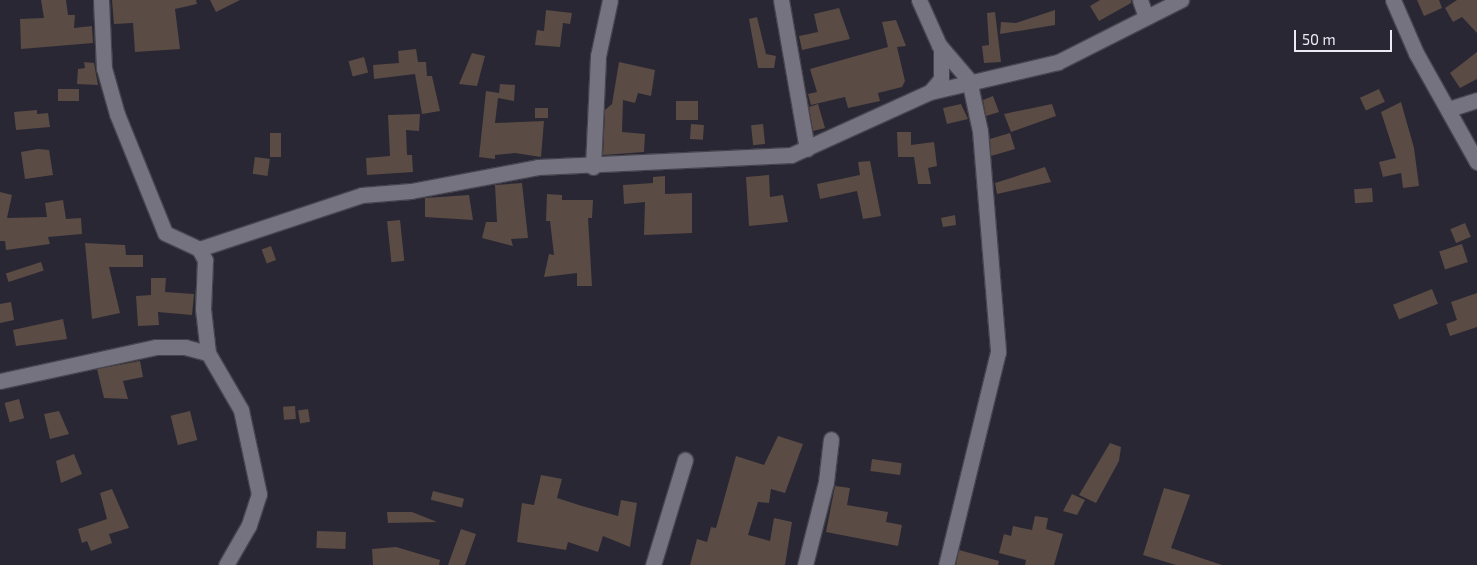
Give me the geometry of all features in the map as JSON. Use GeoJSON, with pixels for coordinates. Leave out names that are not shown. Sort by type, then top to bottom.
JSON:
{"type":"FeatureCollection","features":[{"type":"Feature","properties":{"kind":"street"},"geometry":{"type":"LineString","coordinates":[[101,0],[104,68],[117,114],[165,233],[200,249],[205,260],[202,309],[208,353],[241,410],[259,494],[249,525],[226,565]]}},
{"type":"Feature","properties":{"kind":"street"},"geometry":{"type":"LineString","coordinates":[[593,167],[598,56],[610,0]]}},
{"type":"Feature","properties":{"kind":"street"},"geometry":{"type":"LineString","coordinates":[[781,0],[807,149]]}},
{"type":"Feature","properties":{"kind":"street"},"geometry":{"type":"LineString","coordinates":[[919,0],[941,48],[969,80],[988,199],[998,352],[946,565]]}},
{"type":"Feature","properties":{"kind":"street"},"geometry":{"type":"LineString","coordinates":[[1140,0],[1146,17]]}},
{"type":"Feature","properties":{"kind":"street"},"geometry":{"type":"LineString","coordinates":[[200,249],[362,195],[411,191],[538,168],[593,167],[674,160],[771,159],[807,149],[930,92],[949,90],[969,80],[1058,62],[1181,0]]}},
{"type":"Feature","properties":{"kind":"street"},"geometry":{"type":"LineString","coordinates":[[1393,0],[1416,53],[1450,110],[1477,162]]}},
{"type":"Feature","properties":{"kind":"street"},"geometry":{"type":"LineString","coordinates":[[930,92],[942,79],[941,48]]}},
{"type":"Feature","properties":{"kind":"street"},"geometry":{"type":"LineString","coordinates":[[1450,110],[1477,100]]}},
{"type":"Feature","properties":{"kind":"street"},"geometry":{"type":"LineString","coordinates":[[0,381],[156,347],[186,347],[208,353]]}},
{"type":"Feature","properties":{"kind":"street"},"geometry":{"type":"LineString","coordinates":[[805,565],[826,482],[831,439]]}},
{"type":"Feature","properties":{"kind":"street"},"geometry":{"type":"LineString","coordinates":[[653,565],[685,460]]}},
{"type":"Feature","properties":{"kind":"building"},"geometry":{"type":"Polygon","coordinates":[[[41,0],[66,0],[68,15],[75,15],[74,28],[92,26],[93,43],[21,49],[20,19],[44,18],[41,0]]]}},
{"type":"Feature","properties":{"kind":"building"},"geometry":{"type":"Polygon","coordinates":[[[112,0],[196,0],[197,4],[175,9],[180,49],[135,52],[133,23],[114,24],[112,0]]]}},
{"type":"Feature","properties":{"kind":"building"},"geometry":{"type":"Polygon","coordinates":[[[210,0],[240,0],[216,12],[210,0]]]}},
{"type":"Feature","properties":{"kind":"building"},"geometry":{"type":"Polygon","coordinates":[[[1100,0],[1131,0],[1131,3],[1099,21],[1090,6],[1100,0]]]}},
{"type":"Feature","properties":{"kind":"building"},"geometry":{"type":"Polygon","coordinates":[[[1417,0],[1439,0],[1442,8],[1424,16],[1417,0]]]}},
{"type":"Feature","properties":{"kind":"building"},"geometry":{"type":"Polygon","coordinates":[[[1457,0],[1477,0],[1477,33],[1462,17],[1453,22],[1445,8],[1457,0]]]}},
{"type":"Feature","properties":{"kind":"building"},"geometry":{"type":"Polygon","coordinates":[[[839,8],[850,39],[802,50],[799,36],[818,32],[814,14],[839,8]]]}},
{"type":"Feature","properties":{"kind":"building"},"geometry":{"type":"Polygon","coordinates":[[[546,10],[572,13],[570,24],[563,23],[560,47],[535,45],[537,30],[544,31],[546,10]]]}},
{"type":"Feature","properties":{"kind":"building"},"geometry":{"type":"Polygon","coordinates":[[[1055,10],[1055,25],[1000,34],[1001,22],[1016,23],[1055,10]]]}},
{"type":"Feature","properties":{"kind":"building"},"geometry":{"type":"Polygon","coordinates":[[[995,12],[1001,62],[984,63],[982,46],[989,45],[987,13],[995,12]]]}},
{"type":"Feature","properties":{"kind":"building"},"geometry":{"type":"Polygon","coordinates":[[[757,17],[766,54],[776,56],[774,68],[758,68],[749,19],[757,17]]]}},
{"type":"Feature","properties":{"kind":"building"},"geometry":{"type":"Polygon","coordinates":[[[896,20],[906,46],[897,47],[905,81],[902,87],[878,93],[880,101],[848,108],[845,97],[811,105],[808,94],[817,92],[810,69],[888,47],[882,22],[896,20]]]}},
{"type":"Feature","properties":{"kind":"building"},"geometry":{"type":"Polygon","coordinates":[[[416,49],[418,62],[426,62],[427,76],[432,76],[440,111],[422,114],[415,74],[374,79],[373,65],[399,63],[398,51],[416,49]]]}},
{"type":"Feature","properties":{"kind":"building"},"geometry":{"type":"Polygon","coordinates":[[[1477,52],[1477,79],[1460,88],[1450,73],[1477,52]]]}},
{"type":"Feature","properties":{"kind":"building"},"geometry":{"type":"Polygon","coordinates":[[[472,53],[485,56],[477,86],[459,84],[472,53]]]}},
{"type":"Feature","properties":{"kind":"building"},"geometry":{"type":"Polygon","coordinates":[[[364,57],[368,72],[353,77],[349,61],[364,57]]]}},
{"type":"Feature","properties":{"kind":"building"},"geometry":{"type":"Polygon","coordinates":[[[84,62],[94,63],[98,85],[77,84],[78,69],[85,68],[84,62]]]}},
{"type":"Feature","properties":{"kind":"building"},"geometry":{"type":"Polygon","coordinates":[[[619,62],[655,70],[651,96],[638,93],[635,103],[623,100],[622,132],[645,134],[644,152],[603,155],[605,110],[612,104],[619,62]]]}},
{"type":"Feature","properties":{"kind":"building"},"geometry":{"type":"Polygon","coordinates":[[[500,84],[515,85],[514,101],[498,98],[495,123],[544,121],[541,157],[515,153],[495,155],[495,159],[479,157],[486,91],[499,93],[500,84]]]}},
{"type":"Feature","properties":{"kind":"building"},"geometry":{"type":"Polygon","coordinates":[[[58,89],[79,89],[79,101],[58,101],[58,89]]]}},
{"type":"Feature","properties":{"kind":"building"},"geometry":{"type":"Polygon","coordinates":[[[1379,89],[1385,102],[1366,111],[1360,98],[1379,89]]]}},
{"type":"Feature","properties":{"kind":"building"},"geometry":{"type":"Polygon","coordinates":[[[993,96],[999,112],[986,116],[983,100],[993,96]]]}},
{"type":"Feature","properties":{"kind":"building"},"geometry":{"type":"Polygon","coordinates":[[[676,101],[698,101],[698,120],[676,120],[676,101]]]}},
{"type":"Feature","properties":{"kind":"building"},"geometry":{"type":"Polygon","coordinates":[[[1401,102],[1414,148],[1419,186],[1403,188],[1401,173],[1383,177],[1379,162],[1396,158],[1381,112],[1401,102]]]}},
{"type":"Feature","properties":{"kind":"building"},"geometry":{"type":"Polygon","coordinates":[[[818,104],[825,128],[813,131],[809,107],[818,104]]]}},
{"type":"Feature","properties":{"kind":"building"},"geometry":{"type":"Polygon","coordinates":[[[961,104],[968,119],[947,124],[943,108],[961,104]]]}},
{"type":"Feature","properties":{"kind":"building"},"geometry":{"type":"Polygon","coordinates":[[[1052,104],[1056,116],[1011,132],[1004,114],[1052,104]]]}},
{"type":"Feature","properties":{"kind":"building"},"geometry":{"type":"Polygon","coordinates":[[[535,108],[548,108],[548,118],[535,118],[535,108]]]}},
{"type":"Feature","properties":{"kind":"building"},"geometry":{"type":"Polygon","coordinates":[[[37,110],[37,114],[48,113],[50,127],[16,130],[14,112],[37,110]]]}},
{"type":"Feature","properties":{"kind":"building"},"geometry":{"type":"Polygon","coordinates":[[[420,114],[419,131],[406,130],[407,155],[412,155],[413,172],[367,175],[366,158],[390,156],[388,115],[420,114]]]}},
{"type":"Feature","properties":{"kind":"building"},"geometry":{"type":"Polygon","coordinates":[[[691,124],[704,125],[703,140],[690,139],[691,124]]]}},
{"type":"Feature","properties":{"kind":"building"},"geometry":{"type":"Polygon","coordinates":[[[763,124],[765,144],[753,145],[751,125],[763,124]]]}},
{"type":"Feature","properties":{"kind":"building"},"geometry":{"type":"Polygon","coordinates":[[[897,132],[911,132],[911,145],[934,142],[937,166],[928,168],[931,184],[918,184],[914,157],[898,157],[897,132]]]}},
{"type":"Feature","properties":{"kind":"building"},"geometry":{"type":"Polygon","coordinates":[[[270,133],[281,133],[281,157],[270,157],[270,133]]]}},
{"type":"Feature","properties":{"kind":"building"},"geometry":{"type":"Polygon","coordinates":[[[1010,133],[1015,149],[991,156],[990,139],[1010,133]]]}},
{"type":"Feature","properties":{"kind":"building"},"geometry":{"type":"Polygon","coordinates":[[[38,149],[49,150],[53,175],[25,179],[21,152],[38,149]]]}},
{"type":"Feature","properties":{"kind":"building"},"geometry":{"type":"Polygon","coordinates":[[[255,157],[270,159],[267,176],[253,174],[255,157]]]}},
{"type":"Feature","properties":{"kind":"building"},"geometry":{"type":"Polygon","coordinates":[[[870,161],[881,216],[863,219],[857,191],[820,199],[817,184],[860,175],[858,162],[870,161]]]}},
{"type":"Feature","properties":{"kind":"building"},"geometry":{"type":"Polygon","coordinates":[[[1045,167],[1051,182],[997,194],[995,183],[1045,167]]]}},
{"type":"Feature","properties":{"kind":"building"},"geometry":{"type":"Polygon","coordinates":[[[769,175],[770,197],[783,195],[788,222],[749,226],[746,177],[769,175]]]}},
{"type":"Feature","properties":{"kind":"building"},"geometry":{"type":"Polygon","coordinates":[[[665,176],[665,194],[692,193],[692,233],[644,235],[645,202],[624,204],[623,185],[653,183],[653,177],[665,176]]]}},
{"type":"Feature","properties":{"kind":"building"},"geometry":{"type":"Polygon","coordinates":[[[522,183],[528,238],[511,239],[513,246],[482,238],[486,222],[497,222],[495,185],[522,183]]]}},
{"type":"Feature","properties":{"kind":"building"},"geometry":{"type":"Polygon","coordinates":[[[1372,188],[1373,202],[1355,203],[1354,189],[1372,188]]]}},
{"type":"Feature","properties":{"kind":"building"},"geometry":{"type":"Polygon","coordinates":[[[0,192],[12,195],[7,218],[47,217],[45,203],[63,200],[66,219],[81,218],[82,234],[48,237],[50,244],[6,250],[5,241],[0,241],[0,192]]]}},
{"type":"Feature","properties":{"kind":"building"},"geometry":{"type":"Polygon","coordinates":[[[547,194],[562,195],[562,200],[593,200],[592,218],[588,218],[592,286],[577,286],[577,273],[544,277],[549,254],[554,255],[550,221],[546,221],[547,194]]]}},
{"type":"Feature","properties":{"kind":"building"},"geometry":{"type":"Polygon","coordinates":[[[469,195],[473,220],[425,217],[425,198],[469,195]]]}},
{"type":"Feature","properties":{"kind":"building"},"geometry":{"type":"Polygon","coordinates":[[[955,215],[956,225],[943,227],[941,218],[955,215]]]}},
{"type":"Feature","properties":{"kind":"building"},"geometry":{"type":"Polygon","coordinates":[[[400,220],[404,261],[391,262],[387,221],[400,220]]]}},
{"type":"Feature","properties":{"kind":"building"},"geometry":{"type":"Polygon","coordinates":[[[1465,223],[1471,237],[1456,243],[1450,229],[1465,223]]]}},
{"type":"Feature","properties":{"kind":"building"},"geometry":{"type":"Polygon","coordinates":[[[85,243],[125,245],[126,255],[143,255],[143,267],[109,267],[120,313],[92,319],[85,243]]]}},
{"type":"Feature","properties":{"kind":"building"},"geometry":{"type":"Polygon","coordinates":[[[1462,244],[1468,262],[1445,269],[1439,251],[1462,244]]]}},
{"type":"Feature","properties":{"kind":"building"},"geometry":{"type":"Polygon","coordinates":[[[271,246],[276,260],[267,264],[262,249],[271,246]]]}},
{"type":"Feature","properties":{"kind":"building"},"geometry":{"type":"Polygon","coordinates":[[[41,262],[44,271],[9,282],[6,273],[41,262]]]}},
{"type":"Feature","properties":{"kind":"building"},"geometry":{"type":"Polygon","coordinates":[[[151,278],[166,278],[165,292],[194,294],[192,315],[158,312],[159,325],[138,326],[136,296],[151,295],[151,278]]]}},
{"type":"Feature","properties":{"kind":"building"},"geometry":{"type":"Polygon","coordinates":[[[1432,289],[1438,304],[1399,320],[1393,305],[1432,289]]]}},
{"type":"Feature","properties":{"kind":"building"},"geometry":{"type":"Polygon","coordinates":[[[1477,293],[1477,327],[1450,336],[1446,324],[1457,320],[1451,302],[1477,293]]]}},
{"type":"Feature","properties":{"kind":"building"},"geometry":{"type":"Polygon","coordinates":[[[11,302],[14,320],[0,323],[0,304],[11,302]]]}},
{"type":"Feature","properties":{"kind":"building"},"geometry":{"type":"Polygon","coordinates":[[[63,319],[67,339],[16,346],[13,330],[63,319]]]}},
{"type":"Feature","properties":{"kind":"building"},"geometry":{"type":"Polygon","coordinates":[[[140,361],[143,377],[123,381],[128,399],[104,398],[97,369],[140,361]]]}},
{"type":"Feature","properties":{"kind":"building"},"geometry":{"type":"Polygon","coordinates":[[[19,399],[24,418],[10,422],[5,403],[19,399]]]}},
{"type":"Feature","properties":{"kind":"building"},"geometry":{"type":"Polygon","coordinates":[[[295,406],[296,419],[284,420],[283,407],[295,406]]]}},
{"type":"Feature","properties":{"kind":"building"},"geometry":{"type":"Polygon","coordinates":[[[308,409],[310,422],[300,423],[298,411],[308,409]]]}},
{"type":"Feature","properties":{"kind":"building"},"geometry":{"type":"Polygon","coordinates":[[[59,411],[69,434],[50,439],[44,414],[59,411]]]}},
{"type":"Feature","properties":{"kind":"building"},"geometry":{"type":"Polygon","coordinates":[[[190,411],[197,440],[178,445],[171,416],[190,411]]]}},
{"type":"Feature","properties":{"kind":"building"},"geometry":{"type":"Polygon","coordinates":[[[778,436],[803,444],[785,493],[771,489],[769,503],[758,502],[748,535],[770,541],[774,518],[792,522],[785,565],[690,565],[697,539],[707,542],[711,527],[716,528],[736,456],[764,465],[778,436]]]}},
{"type":"Feature","properties":{"kind":"building"},"geometry":{"type":"Polygon","coordinates":[[[1110,443],[1121,447],[1119,461],[1096,503],[1079,495],[1110,443]]]}},
{"type":"Feature","properties":{"kind":"building"},"geometry":{"type":"Polygon","coordinates":[[[74,454],[82,474],[61,483],[56,461],[74,454]]]}},
{"type":"Feature","properties":{"kind":"building"},"geometry":{"type":"Polygon","coordinates":[[[872,459],[902,463],[900,475],[870,471],[872,459]]]}},
{"type":"Feature","properties":{"kind":"building"},"geometry":{"type":"Polygon","coordinates":[[[541,475],[562,479],[557,498],[582,506],[618,516],[621,500],[637,503],[630,547],[603,536],[598,552],[568,542],[566,550],[517,542],[522,503],[534,505],[541,475]]]}},
{"type":"Feature","properties":{"kind":"building"},"geometry":{"type":"Polygon","coordinates":[[[835,486],[850,488],[847,505],[888,512],[886,522],[902,525],[898,546],[826,532],[835,486]]]}},
{"type":"Feature","properties":{"kind":"building"},"geometry":{"type":"Polygon","coordinates":[[[1164,488],[1190,495],[1171,548],[1222,565],[1176,565],[1143,555],[1164,488]]]}},
{"type":"Feature","properties":{"kind":"building"},"geometry":{"type":"Polygon","coordinates":[[[112,489],[129,528],[109,534],[112,543],[91,551],[87,541],[82,543],[78,529],[107,519],[100,493],[112,489]]]}},
{"type":"Feature","properties":{"kind":"building"},"geometry":{"type":"Polygon","coordinates":[[[433,491],[464,499],[462,507],[431,500],[433,491]]]}},
{"type":"Feature","properties":{"kind":"building"},"geometry":{"type":"Polygon","coordinates":[[[1072,494],[1085,500],[1077,515],[1063,511],[1072,494]]]}},
{"type":"Feature","properties":{"kind":"building"},"geometry":{"type":"Polygon","coordinates":[[[387,512],[412,512],[437,522],[388,523],[387,512]]]}},
{"type":"Feature","properties":{"kind":"building"},"geometry":{"type":"Polygon","coordinates":[[[1035,516],[1048,518],[1046,529],[1063,534],[1054,565],[1025,565],[1026,560],[999,553],[1004,534],[1011,536],[1013,526],[1032,530],[1035,516]]]}},
{"type":"Feature","properties":{"kind":"building"},"geometry":{"type":"Polygon","coordinates":[[[461,529],[476,534],[465,565],[448,565],[461,529]]]}},
{"type":"Feature","properties":{"kind":"building"},"geometry":{"type":"Polygon","coordinates":[[[317,531],[346,532],[345,549],[316,548],[317,531]]]}},
{"type":"Feature","properties":{"kind":"building"},"geometry":{"type":"Polygon","coordinates":[[[396,547],[440,560],[439,565],[373,565],[372,549],[396,547]]]}},
{"type":"Feature","properties":{"kind":"building"},"geometry":{"type":"Polygon","coordinates":[[[959,550],[999,561],[998,565],[956,565],[959,550]]]}}]}
